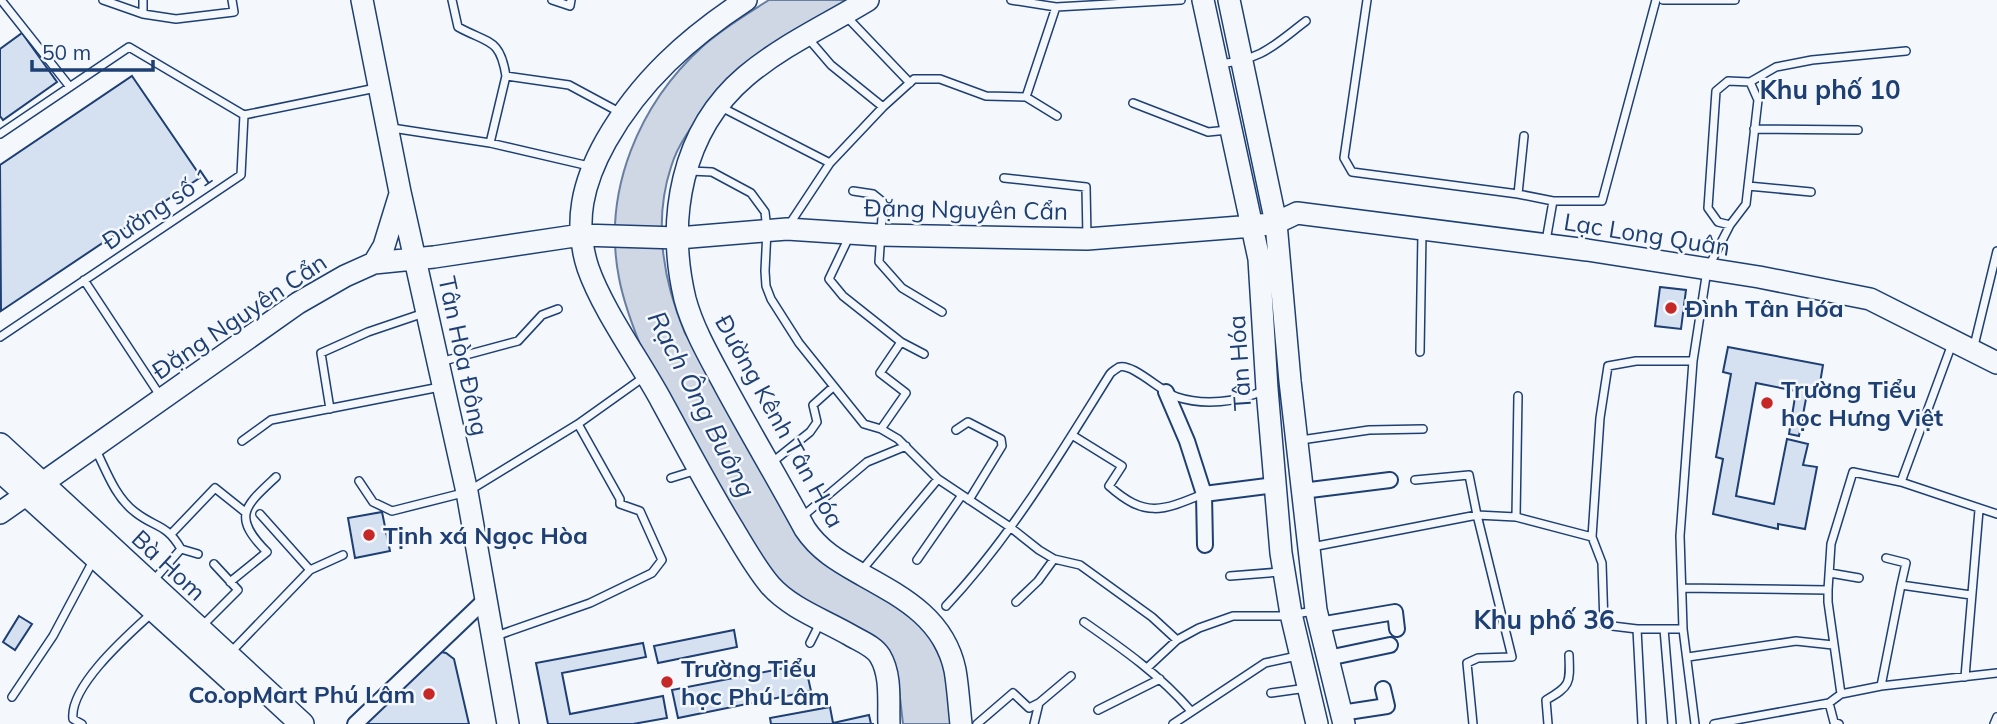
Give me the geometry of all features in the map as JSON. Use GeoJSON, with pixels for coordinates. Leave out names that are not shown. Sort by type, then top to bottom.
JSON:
{"type":"FeatureCollection","features":[{"type":"Feature","properties":{"kind":"main road","name":"Tân Hòa Đông"},"geometry":{"type":"LineString","coordinates":[[362,0],[400,192],[467,492],[508,724]]}},
{"type":"Feature","properties":{"kind":"main road","name":"Đường Kênh Tân Hóa"},"geometry":{"type":"LineString","coordinates":[[868,0],[776,54],[745,77],[718,105],[699,134],[679,195],[678,238],[685,300],[699,336],[812,539],[828,555],[908,600],[936,627],[944,640],[955,671],[961,724]]}},
{"type":"Feature","properties":{"kind":"main road","name":"Tân Hóa"},"geometry":{"type":"LineString","coordinates":[[1203,0],[1259,259],[1267,389],[1284,571],[1291,614],[1317,724]]}},
{"type":"Feature","properties":{"kind":"main road","name":"Tân Hóa"},"geometry":{"type":"LineString","coordinates":[[1229,0],[1276,223],[1308,548],[1318,618],[1342,719]]}},
{"type":"Feature","properties":{"kind":"main road"},"geometry":{"type":"LineString","coordinates":[[738,2],[670,57],[636,94],[622,114],[592,167],[586,184],[581,211],[581,235],[588,267],[598,291],[647,374],[697,470],[758,571],[772,588],[788,601],[872,648],[880,656],[889,691],[890,724]]}},
{"type":"Feature","properties":{"kind":"main road"},"geometry":{"type":"LineString","coordinates":[[374,263],[384,246],[400,192]]}},
{"type":"Feature","properties":{"kind":"main road","name":"Lạc Long Quân"},"geometry":{"type":"LineString","coordinates":[[1276,223],[1297,213],[1546,245],[1759,277],[1870,299],[1997,363]]}},
{"type":"Feature","properties":{"kind":"main road","name":"Đặng Nguyên Cẩn"},"geometry":{"type":"LineString","coordinates":[[0,513],[298,303],[345,275],[374,263],[581,235],[678,238],[777,229],[879,235],[1087,239],[1276,223]]}},
{"type":"Feature","properties":{"kind":"main road","name":"Bà Hom"},"geometry":{"type":"LineString","coordinates":[[0,445],[96,555],[280,724]]}},
{"type":"Feature","properties":{"kind":"main road","name":"Bà Hom"},"geometry":{"type":"LineString","coordinates":[[0,470],[36,489],[151,584],[302,724]]}},
{"type":"Feature","properties":{"kind":"street"},"geometry":{"type":"LineString","coordinates":[[1166,392],[1187,440],[1204,494],[1205,545]]}},
{"type":"Feature","properties":{"kind":"street"},"geometry":{"type":"LineString","coordinates":[[1302,492],[1390,480]]}},
{"type":"Feature","properties":{"kind":"street"},"geometry":{"type":"LineString","coordinates":[[1204,494],[1275,485]]}},
{"type":"Feature","properties":{"kind":"street"},"geometry":{"type":"LineString","coordinates":[[355,724],[485,600]]}},
{"type":"Feature","properties":{"kind":"street"},"geometry":{"type":"LineString","coordinates":[[1318,618],[1395,612],[1392,641],[1328,658]]}},
{"type":"Feature","properties":{"kind":"street"},"geometry":{"type":"LineString","coordinates":[[1342,719],[1387,706],[1384,690]]}},
{"type":"Feature","properties":{"kind":"lane"},"geometry":{"type":"LineString","coordinates":[[103,0],[144,14],[176,19],[234,12],[232,0]]}},
{"type":"Feature","properties":{"kind":"lane"},"geometry":{"type":"LineString","coordinates":[[144,0],[144,14]]}},
{"type":"Feature","properties":{"kind":"lane"},"geometry":{"type":"LineString","coordinates":[[452,0],[458,27],[498,46],[503,55],[506,76],[490,143]]}},
{"type":"Feature","properties":{"kind":"lane"},"geometry":{"type":"LineString","coordinates":[[552,0],[570,5],[571,0]]}},
{"type":"Feature","properties":{"kind":"lane"},"geometry":{"type":"LineString","coordinates":[[1011,0],[1056,7],[1181,0]]}},
{"type":"Feature","properties":{"kind":"lane"},"geometry":{"type":"LineString","coordinates":[[1367,0],[1344,158],[1352,173],[1518,194],[1553,201],[1602,201],[1656,0]]}},
{"type":"Feature","properties":{"kind":"lane"},"geometry":{"type":"LineString","coordinates":[[1663,0],[1735,0]]}},
{"type":"Feature","properties":{"kind":"lane"},"geometry":{"type":"LineString","coordinates":[[1,3],[70,87]]}},
{"type":"Feature","properties":{"kind":"lane"},"geometry":{"type":"LineString","coordinates":[[1026,97],[1056,7]]}},
{"type":"Feature","properties":{"kind":"lane"},"geometry":{"type":"LineString","coordinates":[[844,15],[909,83]]}},
{"type":"Feature","properties":{"kind":"lane"},"geometry":{"type":"LineString","coordinates":[[1217,64],[1242,61],[1268,51],[1306,21]]}},
{"type":"Feature","properties":{"kind":"lane"},"geometry":{"type":"LineString","coordinates":[[807,36],[831,65],[883,107]]}},
{"type":"Feature","properties":{"kind":"lane"},"geometry":{"type":"LineString","coordinates":[[0,134],[129,47],[244,115],[378,88]]}},
{"type":"Feature","properties":{"kind":"lane"},"geometry":{"type":"LineString","coordinates":[[1731,225],[1718,222],[1708,208],[1716,92],[1728,81],[1750,82],[1776,68],[1812,60],[1906,51]]}},
{"type":"Feature","properties":{"kind":"lane"},"geometry":{"type":"LineString","coordinates":[[506,76],[569,85],[622,114]]}},
{"type":"Feature","properties":{"kind":"lane"},"geometry":{"type":"LineString","coordinates":[[1057,116],[1026,97],[986,96],[940,79],[914,79],[883,107],[830,163],[777,229],[765,271],[766,286],[771,299],[799,343],[864,424],[881,429],[905,446],[938,479],[1054,559],[1080,565],[1152,617],[1177,640]]}},
{"type":"Feature","properties":{"kind":"lane"},"geometry":{"type":"LineString","coordinates":[[1695,724],[1683,629],[1679,536],[1693,361],[1707,270],[1731,225],[1746,204],[1758,100],[1750,82]]}},
{"type":"Feature","properties":{"kind":"lane"},"geometry":{"type":"LineString","coordinates":[[1133,103],[1208,132],[1232,129]]}},
{"type":"Feature","properties":{"kind":"lane"},"geometry":{"type":"LineString","coordinates":[[718,105],[830,163]]}},
{"type":"Feature","properties":{"kind":"lane","name":"Đường số 1"},"geometry":{"type":"LineString","coordinates":[[0,337],[241,175],[244,115]]}},
{"type":"Feature","properties":{"kind":"lane"},"geometry":{"type":"LineString","coordinates":[[387,127],[490,143],[592,167]]}},
{"type":"Feature","properties":{"kind":"lane"},"geometry":{"type":"LineString","coordinates":[[1754,129],[1858,130]]}},
{"type":"Feature","properties":{"kind":"lane"},"geometry":{"type":"LineString","coordinates":[[1518,194],[1524,136]]}},
{"type":"Feature","properties":{"kind":"lane"},"geometry":{"type":"LineString","coordinates":[[685,171],[712,172],[751,192],[777,229]]}},
{"type":"Feature","properties":{"kind":"lane"},"geometry":{"type":"LineString","coordinates":[[1004,178],[1086,187],[1087,239]]}},
{"type":"Feature","properties":{"kind":"lane"},"geometry":{"type":"LineString","coordinates":[[1748,186],[1811,192]]}},
{"type":"Feature","properties":{"kind":"lane"},"geometry":{"type":"LineString","coordinates":[[853,191],[873,194],[883,202],[879,262],[902,288],[942,312]]}},
{"type":"Feature","properties":{"kind":"lane"},"geometry":{"type":"LineString","coordinates":[[1546,245],[1553,201]]}},
{"type":"Feature","properties":{"kind":"lane"},"geometry":{"type":"LineString","coordinates":[[1420,352],[1422,229]]}},
{"type":"Feature","properties":{"kind":"lane"},"geometry":{"type":"LineString","coordinates":[[851,233],[829,279],[843,296],[901,342],[923,354]]}},
{"type":"Feature","properties":{"kind":"lane"},"geometry":{"type":"LineString","coordinates":[[1973,351],[1997,251]]}},
{"type":"Feature","properties":{"kind":"lane"},"geometry":{"type":"LineString","coordinates":[[84,280],[162,399]]}},
{"type":"Feature","properties":{"kind":"lane"},"geometry":{"type":"LineString","coordinates":[[439,362],[518,341],[542,315],[558,309]]}},
{"type":"Feature","properties":{"kind":"lane"},"geometry":{"type":"LineString","coordinates":[[330,408],[321,353],[368,332],[428,312]]}},
{"type":"Feature","properties":{"kind":"lane"},"geometry":{"type":"LineString","coordinates":[[1901,482],[1953,340]]}},
{"type":"Feature","properties":{"kind":"lane"},"geometry":{"type":"LineString","coordinates":[[881,429],[906,393],[880,373],[901,342]]}},
{"type":"Feature","properties":{"kind":"lane"},"geometry":{"type":"LineString","coordinates":[[1683,629],[1637,629],[1604,625],[1602,563],[1592,537],[1600,418],[1608,366],[1636,361],[1693,361]]}},
{"type":"Feature","properties":{"kind":"lane"},"geometry":{"type":"LineString","coordinates":[[946,606],[974,576],[1010,527],[1110,374],[1118,368],[1129,367],[1177,398],[1206,402],[1241,400],[1267,389]]}},
{"type":"Feature","properties":{"kind":"lane"},"geometry":{"type":"LineString","coordinates":[[359,481],[373,502],[392,511],[467,492],[578,424],[647,374]]}},
{"type":"Feature","properties":{"kind":"lane"},"geometry":{"type":"LineString","coordinates":[[242,441],[271,420],[444,386]]}},
{"type":"Feature","properties":{"kind":"lane"},"geometry":{"type":"LineString","coordinates":[[769,465],[810,432],[817,422],[813,405],[833,387]]}},
{"type":"Feature","properties":{"kind":"lane"},"geometry":{"type":"LineString","coordinates":[[1516,517],[1518,396]]}},
{"type":"Feature","properties":{"kind":"lane"},"geometry":{"type":"LineString","coordinates":[[917,560],[966,498],[1002,446],[1001,439],[968,422],[956,430]]}},
{"type":"Feature","properties":{"kind":"lane"},"geometry":{"type":"LineString","coordinates":[[492,638],[590,603],[652,573],[662,560],[640,511],[620,504],[620,499],[578,424]]}},
{"type":"Feature","properties":{"kind":"lane"},"geometry":{"type":"LineString","coordinates":[[1297,441],[1369,430],[1423,429]]}},
{"type":"Feature","properties":{"kind":"lane"},"geometry":{"type":"LineString","coordinates":[[1072,435],[1122,466],[1109,486],[1125,500],[1144,509],[1161,510],[1204,494]]}},
{"type":"Feature","properties":{"kind":"lane"},"geometry":{"type":"LineString","coordinates":[[799,518],[867,462],[905,446]]}},
{"type":"Feature","properties":{"kind":"lane"},"geometry":{"type":"LineString","coordinates":[[94,447],[118,493],[135,512],[172,533],[181,548],[198,554]]}},
{"type":"Feature","properties":{"kind":"lane"},"geometry":{"type":"LineString","coordinates":[[671,478],[697,470]]}},
{"type":"Feature","properties":{"kind":"lane"},"geometry":{"type":"LineString","coordinates":[[1841,694],[1828,590],[1831,544],[1853,472],[1901,482],[1997,514]]}},
{"type":"Feature","properties":{"kind":"lane"},"geometry":{"type":"LineString","coordinates":[[1415,480],[1469,475],[1512,657],[1478,658],[1467,663],[1474,724]]}},
{"type":"Feature","properties":{"kind":"lane"},"geometry":{"type":"LineString","coordinates":[[230,582],[267,552],[250,535],[246,512],[249,503],[276,477]]}},
{"type":"Feature","properties":{"kind":"lane"},"geometry":{"type":"LineString","coordinates":[[859,573],[938,479]]}},
{"type":"Feature","properties":{"kind":"lane"},"geometry":{"type":"LineString","coordinates":[[172,533],[215,488],[246,512]]}},
{"type":"Feature","properties":{"kind":"lane"},"geometry":{"type":"LineString","coordinates":[[1965,677],[1979,510]]}},
{"type":"Feature","properties":{"kind":"lane"},"geometry":{"type":"LineString","coordinates":[[260,514],[310,570]]}},
{"type":"Feature","properties":{"kind":"lane"},"geometry":{"type":"LineString","coordinates":[[1308,548],[1477,515],[1516,517],[1592,537]]}},
{"type":"Feature","properties":{"kind":"lane"},"geometry":{"type":"LineString","coordinates":[[151,584],[181,548]]}},
{"type":"Feature","properties":{"kind":"lane"},"geometry":{"type":"LineString","coordinates":[[12,697],[53,636],[96,555]]}},
{"type":"Feature","properties":{"kind":"lane"},"geometry":{"type":"LineString","coordinates":[[228,655],[310,570],[344,555]]}},
{"type":"Feature","properties":{"kind":"lane"},"geometry":{"type":"LineString","coordinates":[[1881,686],[1906,563],[1886,558]]}},
{"type":"Feature","properties":{"kind":"lane"},"geometry":{"type":"LineString","coordinates":[[1016,602],[1054,559]]}},
{"type":"Feature","properties":{"kind":"lane"},"geometry":{"type":"LineString","coordinates":[[200,629],[238,590],[214,564]]}},
{"type":"Feature","properties":{"kind":"lane"},"geometry":{"type":"LineString","coordinates":[[1230,576],[1284,571]]}},
{"type":"Feature","properties":{"kind":"lane"},"geometry":{"type":"LineString","coordinates":[[1829,573],[1859,578]]}},
{"type":"Feature","properties":{"kind":"lane"},"geometry":{"type":"LineString","coordinates":[[1901,585],[1971,596]]}},
{"type":"Feature","properties":{"kind":"lane"},"geometry":{"type":"LineString","coordinates":[[1682,588],[1828,590]]}},
{"type":"Feature","properties":{"kind":"lane"},"geometry":{"type":"LineString","coordinates":[[82,724],[73,719],[72,710],[82,687],[127,636],[155,610]]}},
{"type":"Feature","properties":{"kind":"lane"},"geometry":{"type":"LineString","coordinates":[[1147,668],[1177,640],[1199,628],[1233,616],[1291,614],[1318,618]]}},
{"type":"Feature","properties":{"kind":"lane"},"geometry":{"type":"LineString","coordinates":[[810,643],[822,619]]}},
{"type":"Feature","properties":{"kind":"lane"},"geometry":{"type":"LineString","coordinates":[[1084,622],[1147,668],[1191,711]]}},
{"type":"Feature","properties":{"kind":"lane"},"geometry":{"type":"LineString","coordinates":[[1637,629],[1642,724]]}},
{"type":"Feature","properties":{"kind":"lane"},"geometry":{"type":"LineString","coordinates":[[1664,629],[1672,724]]}},
{"type":"Feature","properties":{"kind":"lane"},"geometry":{"type":"LineString","coordinates":[[1688,657],[1796,641],[1833,645]]}},
{"type":"Feature","properties":{"kind":"lane"},"geometry":{"type":"LineString","coordinates":[[1548,724],[1546,700],[1565,690],[1570,680],[1569,655]]}},
{"type":"Feature","properties":{"kind":"lane"},"geometry":{"type":"LineString","coordinates":[[1174,724],[1265,663],[1301,656]]}},
{"type":"Feature","properties":{"kind":"lane"},"geometry":{"type":"LineString","coordinates":[[1714,724],[1829,704],[1841,694],[1881,686],[1997,673],[1997,666]]}},
{"type":"Feature","properties":{"kind":"lane"},"geometry":{"type":"LineString","coordinates":[[977,724],[1013,693],[1029,708],[1071,676]]}},
{"type":"Feature","properties":{"kind":"lane"},"geometry":{"type":"LineString","coordinates":[[1098,710],[1160,679]]}},
{"type":"Feature","properties":{"kind":"lane"},"geometry":{"type":"LineString","coordinates":[[1270,693],[1308,688]]}},
{"type":"Feature","properties":{"kind":"lane"},"geometry":{"type":"LineString","coordinates":[[1034,724],[1039,703]]}},
{"type":"Feature","properties":{"kind":"lane"},"geometry":{"type":"LineString","coordinates":[[1829,704],[1834,722],[1839,724]]}},
{"type":"Feature","properties":{"kind":"lane"},"geometry":{"type":"LineString","coordinates":[[1994,724],[1997,717]]}},
{"type":"Feature","properties":{"kind":"water","name":"Rạch Ông Buông"},"geometry":{"type":"Polygon","coordinates":[[[769,0],[852,0],[710,102],[688,133],[671,167],[663,209],[663,251],[671,293],[685,333],[805,544],[820,561],[899,604],[928,633],[945,668],[952,724],[903,724],[898,680],[776,586],[644,354],[621,288],[615,245],[616,213],[621,182],[644,122],[660,94],[703,46],[769,0]]]}},
{"type":"Feature","properties":{"kind":"building"},"geometry":{"type":"Polygon","coordinates":[[[22,33],[57,82],[3,120],[0,116],[0,49],[22,33]]]}},
{"type":"Feature","properties":{"kind":"building"},"geometry":{"type":"Polygon","coordinates":[[[132,76],[201,177],[1,311],[0,165],[132,76]]]}},
{"type":"Feature","properties":{"kind":"building","name":"Đình Tân Hóa"},"geometry":{"type":"Polygon","coordinates":[[[1660,287],[1686,290],[1681,329],[1655,326],[1660,287]]]}},
{"type":"Feature","properties":{"kind":"building"},"geometry":{"type":"Polygon","coordinates":[[[1728,347],[1823,365],[1819,389],[1808,388],[1799,436],[1789,434],[1796,391],[1756,383],[1736,496],[1774,504],[1787,439],[1808,444],[1803,465],[1817,467],[1805,529],[1778,524],[1778,529],[1713,514],[1723,459],[1716,457],[1731,374],[1723,372],[1728,347]]]}},
{"type":"Feature","properties":{"kind":"building","name":"Tịnh xá Ngọc Hòa"},"geometry":{"type":"Polygon","coordinates":[[[382,512],[390,551],[355,558],[348,518],[382,512]]]}},
{"type":"Feature","properties":{"kind":"building"},"geometry":{"type":"Polygon","coordinates":[[[19,616],[32,624],[15,650],[3,642],[19,616]]]}},
{"type":"Feature","properties":{"kind":"building"},"geometry":{"type":"Polygon","coordinates":[[[734,630],[737,647],[658,663],[654,646],[734,630]]]}},
{"type":"Feature","properties":{"kind":"building"},"geometry":{"type":"Polygon","coordinates":[[[643,643],[646,657],[562,673],[570,714],[663,696],[667,718],[633,724],[548,724],[536,663],[643,643]]]}},
{"type":"Feature","properties":{"kind":"building","name":"Co.opMart Phú Lâm"},"geometry":{"type":"Polygon","coordinates":[[[441,652],[454,659],[469,724],[365,724],[441,652]]]}},
{"type":"Feature","properties":{"kind":"building"},"geometry":{"type":"Polygon","coordinates":[[[805,664],[811,691],[678,718],[672,690],[805,664]]]}},
{"type":"Feature","properties":{"kind":"building"},"geometry":{"type":"Polygon","coordinates":[[[830,707],[833,723],[869,715],[871,724],[771,724],[770,718],[830,707]]]}},
{"type":"Feature","properties":{"kind":"place","name":"Đình Tân Hóa"},"geometry":{"type":"Point","coordinates":[1671,308]}},
{"type":"Feature","properties":{"kind":"place","name":"Trường Tiểu học Hưng Việt"},"geometry":{"type":"Point","coordinates":[1767,403]}},
{"type":"Feature","properties":{"kind":"place","name":"Tịnh xá Ngọc Hòa"},"geometry":{"type":"Point","coordinates":[369,535]}},
{"type":"Feature","properties":{"kind":"place","name":"Trường Tiểu học Phú Lâm"},"geometry":{"type":"Point","coordinates":[667,682]}},
{"type":"Feature","properties":{"kind":"place","name":"Co.opMart Phú Lâm"},"geometry":{"type":"Point","coordinates":[429,694]}},
{"type":"Feature","properties":{"kind":"district","name":"Khu phố 10"},"geometry":{"type":"Point","coordinates":[1830,89]}},
{"type":"Feature","properties":{"kind":"district","name":"Khu phố 36"},"geometry":{"type":"Point","coordinates":[1544,619]}}]}
